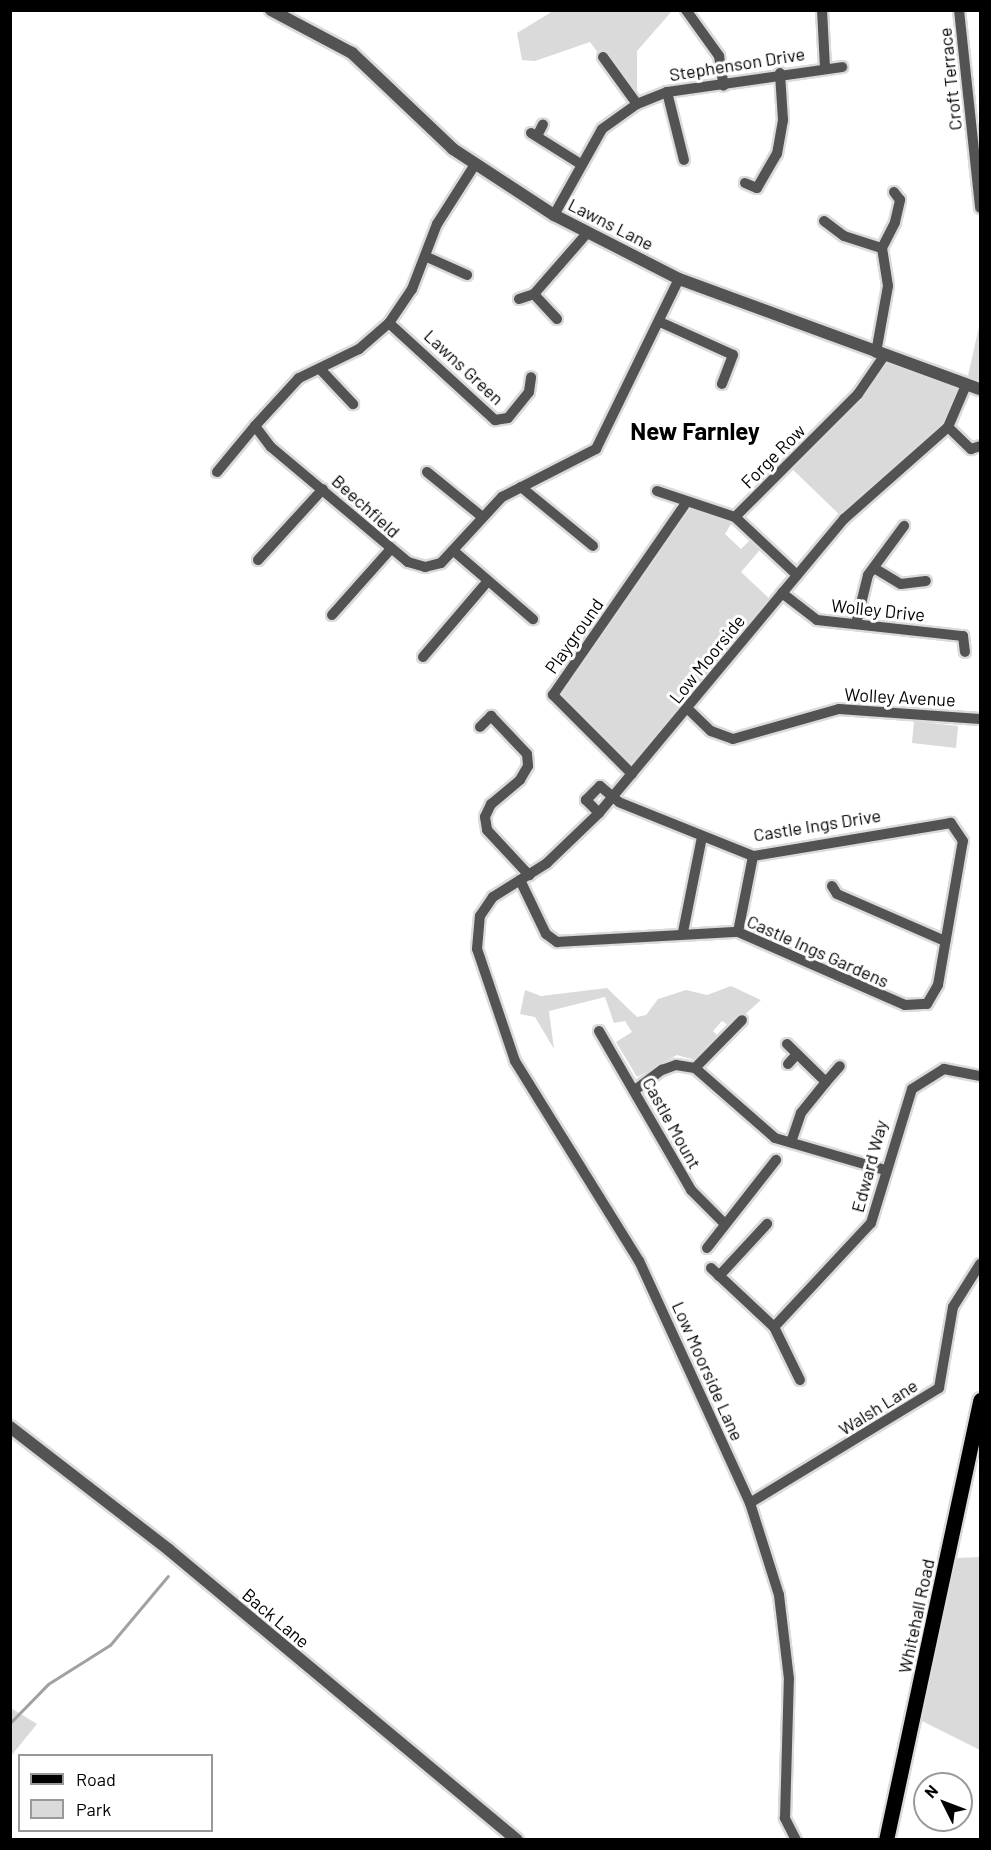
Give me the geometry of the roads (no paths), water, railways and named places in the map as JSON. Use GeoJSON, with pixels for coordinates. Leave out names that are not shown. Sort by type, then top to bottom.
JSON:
{"type":"FeatureCollection","features":[{"type":"Feature","properties":{"kind":"main road","name":"Whitehall Road"},"geometry":{"type":"LineString","coordinates":[[886,1839],[981,1400]]}},
{"type":"Feature","properties":{"kind":"street","name":"Lawns Lane"},"geometry":{"type":"LineString","coordinates":[[271,10],[352,53],[474,166],[554,215],[679,279],[981,389]]}},
{"type":"Feature","properties":{"kind":"street"},"geometry":{"type":"LineString","coordinates":[[686,10],[719,56],[724,86]]}},
{"type":"Feature","properties":{"kind":"street"},"geometry":{"type":"LineString","coordinates":[[822,10],[825,67]]}},
{"type":"Feature","properties":{"kind":"street","name":"Croft Terrace"},"geometry":{"type":"LineString","coordinates":[[959,10],[981,208]]}},
{"type":"Feature","properties":{"kind":"street"},"geometry":{"type":"LineString","coordinates":[[603,57],[637,104]]}},
{"type":"Feature","properties":{"kind":"street","name":"Stephenson Drive"},"geometry":{"type":"LineString","coordinates":[[554,215],[579,163],[602,129],[637,104],[667,92],[724,86],[780,73],[842,67]]}},
{"type":"Feature","properties":{"kind":"street"},"geometry":{"type":"LineString","coordinates":[[745,183],[761,192],[777,154],[783,120],[780,73]]}},
{"type":"Feature","properties":{"kind":"street"},"geometry":{"type":"LineString","coordinates":[[667,92],[684,160]]}},
{"type":"Feature","properties":{"kind":"street"},"geometry":{"type":"LineString","coordinates":[[543,124],[534,134],[579,163]]}},
{"type":"Feature","properties":{"kind":"street"},"geometry":{"type":"LineString","coordinates":[[216,472],[299,378],[321,370],[359,349],[389,323],[427,257],[437,224],[474,166]]}},
{"type":"Feature","properties":{"kind":"street"},"geometry":{"type":"LineString","coordinates":[[880,354],[888,286],[882,248],[895,222],[900,200],[894,192]]}},
{"type":"Feature","properties":{"kind":"street"},"geometry":{"type":"LineString","coordinates":[[824,221],[844,236],[882,248]]}},
{"type":"Feature","properties":{"kind":"street"},"geometry":{"type":"LineString","coordinates":[[519,299],[534,294],[588,232]]}},
{"type":"Feature","properties":{"kind":"street"},"geometry":{"type":"LineString","coordinates":[[427,257],[467,275]]}},
{"type":"Feature","properties":{"kind":"street","name":"Beechfield"},"geometry":{"type":"LineString","coordinates":[[255,426],[271,447],[323,489],[390,550],[425,567],[454,552],[480,515],[521,487],[596,449],[679,279]]}},
{"type":"Feature","properties":{"kind":"street"},"geometry":{"type":"LineString","coordinates":[[534,294],[557,320]]}},
{"type":"Feature","properties":{"kind":"street"},"geometry":{"type":"LineString","coordinates":[[660,322],[733,355],[722,384]]}},
{"type":"Feature","properties":{"kind":"street","name":"Lawns Green"},"geometry":{"type":"LineString","coordinates":[[389,323],[495,420],[508,418],[528,392],[531,377]]}},
{"type":"Feature","properties":{"kind":"street","name":"Forge Row"},"geometry":{"type":"LineString","coordinates":[[735,517],[858,394],[880,354]]}},
{"type":"Feature","properties":{"kind":"street"},"geometry":{"type":"LineString","coordinates":[[321,370],[353,404]]}},
{"type":"Feature","properties":{"kind":"street","name":"Low Moorside"},"geometry":{"type":"LineString","coordinates":[[477,949],[480,916],[493,897],[524,877],[599,813],[844,519],[948,427],[966,385]]}},
{"type":"Feature","properties":{"kind":"street"},"geometry":{"type":"LineString","coordinates":[[948,427],[971,449],[981,446]]}},
{"type":"Feature","properties":{"kind":"street"},"geometry":{"type":"LineString","coordinates":[[427,472],[480,515]]}},
{"type":"Feature","properties":{"kind":"street"},"geometry":{"type":"LineString","coordinates":[[521,487],[593,546]]}},
{"type":"Feature","properties":{"kind":"street"},"geometry":{"type":"LineString","coordinates":[[258,560],[323,489]]}},
{"type":"Feature","properties":{"kind":"street"},"geometry":{"type":"LineString","coordinates":[[657,491],[686,503],[735,517],[797,575]]}},
{"type":"Feature","properties":{"kind":"street","name":"Playground"},"geometry":{"type":"LineString","coordinates":[[632,774],[553,695],[686,503]]}},
{"type":"Feature","properties":{"kind":"street"},"geometry":{"type":"LineString","coordinates":[[856,624],[874,568],[904,526]]}},
{"type":"Feature","properties":{"kind":"street"},"geometry":{"type":"LineString","coordinates":[[332,615],[390,550]]}},
{"type":"Feature","properties":{"kind":"street"},"geometry":{"type":"LineString","coordinates":[[454,552],[533,619]]}},
{"type":"Feature","properties":{"kind":"street"},"geometry":{"type":"LineString","coordinates":[[874,568],[901,584],[926,581]]}},
{"type":"Feature","properties":{"kind":"street"},"geometry":{"type":"LineString","coordinates":[[423,657],[488,581]]}},
{"type":"Feature","properties":{"kind":"street","name":"Wolley Drive"},"geometry":{"type":"LineString","coordinates":[[782,593],[817,620],[963,636],[965,652]]}},
{"type":"Feature","properties":{"kind":"street","name":"Wolley Avenue"},"geometry":{"type":"LineString","coordinates":[[688,709],[711,731],[733,739],[839,709],[981,719]]}},
{"type":"Feature","properties":{"kind":"street","name":"Castle Ings Gardens"},"geometry":{"type":"LineString","coordinates":[[480,727],[491,716],[527,754],[528,766],[520,780],[491,804],[485,817],[487,830],[524,877],[546,934],[557,942],[683,932],[738,932],[905,1005],[927,1004],[938,985],[960,832]]}},
{"type":"Feature","properties":{"kind":"street","name":"Castle Ings Drive"},"geometry":{"type":"LineString","coordinates":[[599,813],[586,800],[600,786],[612,798],[702,837],[753,856],[945,821],[960,832]]}},
{"type":"Feature","properties":{"kind":"street"},"geometry":{"type":"LineString","coordinates":[[683,932],[702,837]]}},
{"type":"Feature","properties":{"kind":"street"},"geometry":{"type":"LineString","coordinates":[[738,932],[753,856]]}},
{"type":"Feature","properties":{"kind":"street"},"geometry":{"type":"LineString","coordinates":[[832,886],[837,894],[945,941]]}},
{"type":"Feature","properties":{"kind":"street","name":"Low Moorside Lane"},"geometry":{"type":"LineString","coordinates":[[477,949],[515,1061],[639,1261],[750,1503],[779,1595],[789,1678],[785,1818],[796,1839]]}},
{"type":"Feature","properties":{"kind":"street"},"geometry":{"type":"LineString","coordinates":[[695,1068],[742,1020]]}},
{"type":"Feature","properties":{"kind":"street","name":"Castle Mount"},"geometry":{"type":"LineString","coordinates":[[599,1031],[691,1190],[725,1224]]}},
{"type":"Feature","properties":{"kind":"street"},"geometry":{"type":"LineString","coordinates":[[787,1044],[826,1082]]}},
{"type":"Feature","properties":{"kind":"street"},"geometry":{"type":"LineString","coordinates":[[788,1064],[797,1054]]}},
{"type":"Feature","properties":{"kind":"street"},"geometry":{"type":"LineString","coordinates":[[635,1090],[662,1070],[676,1065],[695,1068],[775,1138],[885,1170]]}},
{"type":"Feature","properties":{"kind":"street"},"geometry":{"type":"LineString","coordinates":[[790,1142],[801,1113],[840,1066]]}},
{"type":"Feature","properties":{"kind":"street","name":"Edward Way"},"geometry":{"type":"LineString","coordinates":[[774,1327],[860,1239],[871,1222],[885,1170],[912,1089],[944,1069],[981,1076]]}},
{"type":"Feature","properties":{"kind":"street"},"geometry":{"type":"LineString","coordinates":[[707,1248],[776,1160]]}},
{"type":"Feature","properties":{"kind":"street"},"geometry":{"type":"LineString","coordinates":[[767,1224],[715,1272],[774,1327],[800,1380]]}},
{"type":"Feature","properties":{"kind":"street","name":"Walsh Lane"},"geometry":{"type":"LineString","coordinates":[[750,1503],[939,1388],[953,1307],[981,1264]]}},
{"type":"Feature","properties":{"kind":"street","name":"Back Lane"},"geometry":{"type":"LineString","coordinates":[[10,1427],[169,1550],[517,1839]]}},
{"type":"Feature","properties":{"kind":"waterway"},"geometry":{"type":"LineString","coordinates":[[10,1723],[48,1684],[110,1645],[168,1576]]}},
{"type":"Feature","properties":{"kind":"district","name":"New Farnley"},"geometry":{"type":"Point","coordinates":[695,431]}}]}
